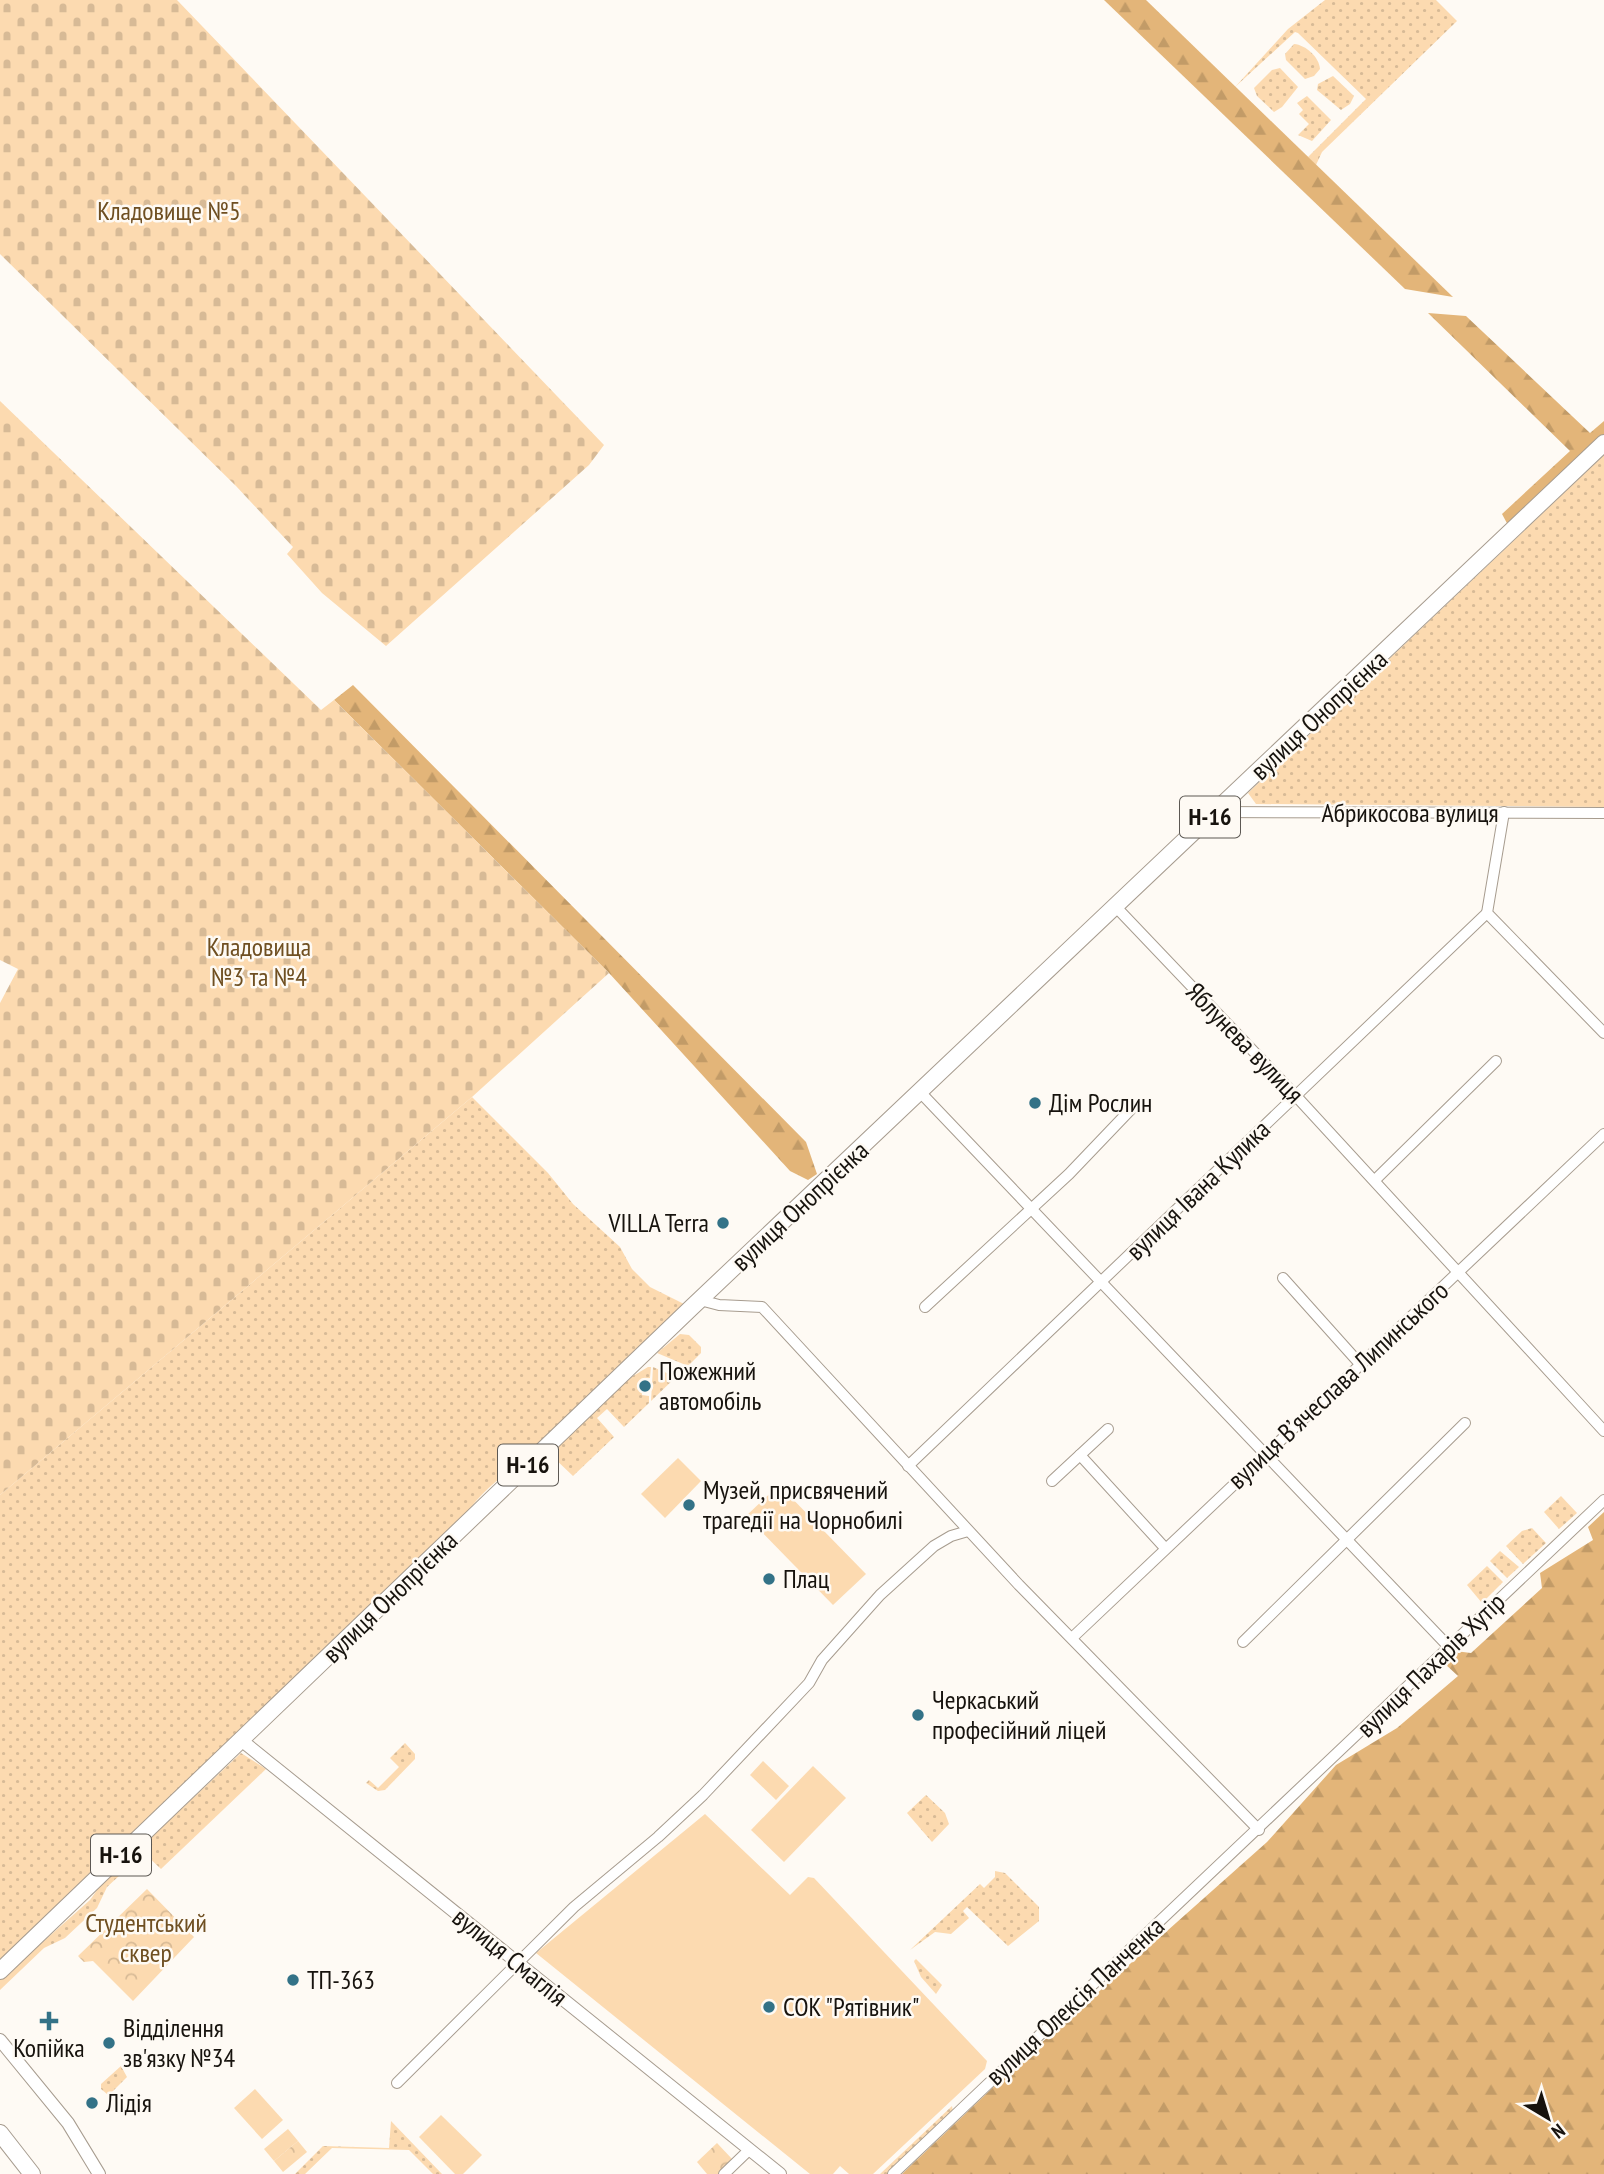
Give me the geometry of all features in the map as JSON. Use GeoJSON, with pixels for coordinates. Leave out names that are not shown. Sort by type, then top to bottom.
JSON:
{"type":"FeatureCollection","features":[{"type":"Feature","properties":{"kind":"main road","name":"вулиця Онопрієнка"},"geometry":{"type":"LineString","coordinates":[[0,1971],[700,1300],[1604,443]]}},
{"type":"Feature","properties":{"kind":"main road"},"geometry":{"type":"LineString","coordinates":[[0,2133],[32,2174]]}},
{"type":"Feature","properties":{"kind":"street","name":"Абрикосова вулиця"},"geometry":{"type":"LineString","coordinates":[[1216,812],[1604,813]]}},
{"type":"Feature","properties":{"kind":"street"},"geometry":{"type":"LineString","coordinates":[[1504,813],[1487,913],[1604,1033]]}},
{"type":"Feature","properties":{"kind":"street","name":"Яблунева вулиця"},"geometry":{"type":"LineString","coordinates":[[1116,908],[1375,1180],[1604,1430]]}},
{"type":"Feature","properties":{"kind":"street","name":"вулиця Івана Кулика"},"geometry":{"type":"LineString","coordinates":[[908,1465],[1487,913]]}},
{"type":"Feature","properties":{"kind":"street"},"geometry":{"type":"LineString","coordinates":[[1375,1180],[1496,1061]]}},
{"type":"Feature","properties":{"kind":"street"},"geometry":{"type":"LineString","coordinates":[[920,1093],[1449,1647]]}},
{"type":"Feature","properties":{"kind":"street"},"geometry":{"type":"LineString","coordinates":[[925,1307],[1031,1210],[1134,1106]]}},
{"type":"Feature","properties":{"kind":"street","name":"вулиця Вʼячеслава Липинського"},"geometry":{"type":"LineString","coordinates":[[1073,1637],[1604,1134]]}},
{"type":"Feature","properties":{"kind":"street"},"geometry":{"type":"LineString","coordinates":[[1283,1278],[1360,1364]]}},
{"type":"Feature","properties":{"kind":"street"},"geometry":{"type":"LineString","coordinates":[[700,1300],[719,1305],[762,1307],[968,1531],[1259,1830]]}},
{"type":"Feature","properties":{"kind":"street"},"geometry":{"type":"LineString","coordinates":[[1243,1642],[1344,1539],[1465,1423]]}},
{"type":"Feature","properties":{"kind":"street"},"geometry":{"type":"LineString","coordinates":[[1052,1482],[1108,1429]]}},
{"type":"Feature","properties":{"kind":"street"},"geometry":{"type":"LineString","coordinates":[[1080,1455],[1165,1548]]}},
{"type":"Feature","properties":{"kind":"street","name":"вулиця Пахарів Хутір"},"geometry":{"type":"LineString","coordinates":[[1259,1830],[1604,1500]]}},
{"type":"Feature","properties":{"kind":"street"},"geometry":{"type":"LineString","coordinates":[[397,2083],[574,1907],[659,1837],[704,1795],[809,1683],[822,1660],[889,1586],[934,1546],[951,1536],[968,1531]]}},
{"type":"Feature","properties":{"kind":"street","name":"вулиця Смаглія"},"geometry":{"type":"LineString","coordinates":[[241,1740],[780,2174]]}},
{"type":"Feature","properties":{"kind":"street","name":"вулиця Олексія Панченка"},"geometry":{"type":"LineString","coordinates":[[893,2174],[1259,1830]]}},
{"type":"Feature","properties":{"kind":"street"},"geometry":{"type":"LineString","coordinates":[[0,2040],[63,2116],[99,2174]]}},
{"type":"Feature","properties":{"kind":"street"},"geometry":{"type":"LineString","coordinates":[[724,2174],[749,2150]]}},
{"type":"Feature","properties":{"kind":"green space","name":"Кладовище №5"},"geometry":{"type":"Polygon","coordinates":[[[0,0],[177,0],[604,445],[589,465],[386,646],[322,593],[287,554],[293,547],[236,486],[0,254],[0,0]]]}},
{"type":"Feature","properties":{"kind":"green space"},"geometry":{"type":"Polygon","coordinates":[[[1104,0],[1146,0],[1453,297],[1405,289],[1104,0]]]}},
{"type":"Feature","properties":{"kind":"green space"},"geometry":{"type":"Polygon","coordinates":[[[1325,0],[1436,0],[1457,21],[1322,152],[1316,165],[1308,157],[1366,99],[1298,33],[1295,32],[1235,87],[1288,29],[1325,0]]]}},
{"type":"Feature","properties":{"kind":"green space"},"geometry":{"type":"Polygon","coordinates":[[[1294,44],[1307,49],[1317,60],[1320,69],[1314,76],[1305,79],[1286,60],[1285,54],[1294,44]]]}},
{"type":"Feature","properties":{"kind":"green space"},"geometry":{"type":"Polygon","coordinates":[[[1280,68],[1298,87],[1282,107],[1274,112],[1257,96],[1254,88],[1272,70],[1280,68]]]}},
{"type":"Feature","properties":{"kind":"green space"},"geometry":{"type":"Polygon","coordinates":[[[1333,76],[1354,96],[1350,104],[1341,110],[1317,90],[1318,84],[1333,76]]]}},
{"type":"Feature","properties":{"kind":"green space"},"geometry":{"type":"Polygon","coordinates":[[[1307,96],[1331,120],[1312,141],[1298,135],[1309,124],[1299,114],[1303,110],[1297,103],[1307,96]]]}},
{"type":"Feature","properties":{"kind":"green space"},"geometry":{"type":"Polygon","coordinates":[[[1428,313],[1466,316],[1590,433],[1604,421],[1604,435],[1509,527],[1502,514],[1570,451],[1428,313]]]}},
{"type":"Feature","properties":{"kind":"green space","name":"Кладовища №3 та №4"},"geometry":{"type":"Polygon","coordinates":[[[0,401],[321,710],[334,700],[609,973],[472,1097],[0,1495],[0,1003],[18,969],[0,960],[0,401]]]}},
{"type":"Feature","properties":{"kind":"green space"},"geometry":{"type":"Polygon","coordinates":[[[1604,455],[1604,807],[1256,804],[1248,793],[1604,455]]]}},
{"type":"Feature","properties":{"kind":"green space"},"geometry":{"type":"Polygon","coordinates":[[[353,685],[806,1142],[817,1174],[808,1180],[790,1171],[609,973],[334,700],[353,685]]]}},
{"type":"Feature","properties":{"kind":"green space"},"geometry":{"type":"Polygon","coordinates":[[[472,1097],[548,1173],[573,1204],[620,1247],[632,1269],[650,1287],[686,1305],[521,1463],[487,1490],[460,1522],[16,1949],[0,1959],[0,1495],[472,1097]]]}},
{"type":"Feature","properties":{"kind":"green space"},"geometry":{"type":"Polygon","coordinates":[[[680,1334],[689,1335],[701,1347],[701,1353],[688,1366],[657,1353],[680,1334]]]}},
{"type":"Feature","properties":{"kind":"green space"},"geometry":{"type":"Polygon","coordinates":[[[651,1367],[650,1378],[643,1379],[642,1395],[649,1396],[649,1403],[624,1427],[607,1409],[597,1418],[614,1437],[573,1476],[552,1456],[552,1452],[628,1379],[651,1367]]]}},
{"type":"Feature","properties":{"kind":"green space"},"geometry":{"type":"Polygon","coordinates":[[[653,1367],[676,1377],[651,1401],[653,1367]]]}},
{"type":"Feature","properties":{"kind":"green space"},"geometry":{"type":"Polygon","coordinates":[[[678,1458],[701,1481],[665,1518],[641,1494],[678,1458]]]}},
{"type":"Feature","properties":{"kind":"green space"},"geometry":{"type":"Polygon","coordinates":[[[779,1485],[866,1574],[833,1605],[746,1516],[779,1485]]]}},
{"type":"Feature","properties":{"kind":"green space"},"geometry":{"type":"Polygon","coordinates":[[[1561,1496],[1577,1513],[1559,1529],[1544,1512],[1561,1496]]]}},
{"type":"Feature","properties":{"kind":"green space"},"geometry":{"type":"Polygon","coordinates":[[[1604,1512],[1604,2174],[902,2174],[1022,2060],[1267,1842],[1336,1765],[1397,1728],[1458,1676],[1444,1663],[1455,1651],[1471,1653],[1542,1588],[1540,1573],[1593,1540],[1588,1527],[1604,1512]]]}},
{"type":"Feature","properties":{"kind":"green space"},"geometry":{"type":"Polygon","coordinates":[[[1532,1528],[1546,1543],[1523,1564],[1506,1546],[1522,1531],[1532,1528]]]}},
{"type":"Feature","properties":{"kind":"green space"},"geometry":{"type":"Polygon","coordinates":[[[1500,1551],[1519,1567],[1507,1578],[1490,1561],[1500,1551]]]}},
{"type":"Feature","properties":{"kind":"green space"},"geometry":{"type":"Polygon","coordinates":[[[1487,1566],[1503,1582],[1482,1603],[1467,1585],[1487,1566]]]}},
{"type":"Feature","properties":{"kind":"green space"},"geometry":{"type":"Polygon","coordinates":[[[405,1743],[415,1754],[415,1759],[385,1790],[378,1791],[366,1783],[369,1780],[378,1788],[399,1767],[390,1758],[405,1743]]]}},
{"type":"Feature","properties":{"kind":"green space"},"geometry":{"type":"Polygon","coordinates":[[[241,1753],[266,1769],[161,1869],[143,1852],[144,1844],[241,1753]]]}},
{"type":"Feature","properties":{"kind":"green space"},"geometry":{"type":"Polygon","coordinates":[[[763,1761],[789,1786],[776,1800],[750,1775],[763,1761]]]}},
{"type":"Feature","properties":{"kind":"green space"},"geometry":{"type":"Polygon","coordinates":[[[813,1766],[846,1798],[784,1862],[751,1830],[813,1766]]]}},
{"type":"Feature","properties":{"kind":"green space"},"geometry":{"type":"Polygon","coordinates":[[[926,1795],[945,1813],[949,1824],[932,1842],[907,1813],[926,1795]]]}},
{"type":"Feature","properties":{"kind":"green space","name":"СОК \"Рятівник\""},"geometry":{"type":"Polygon","coordinates":[[[705,1814],[790,1895],[808,1877],[814,1878],[987,2061],[985,2069],[873,2174],[849,2174],[840,2166],[833,2174],[810,2174],[536,1953],[705,1814]]]}},
{"type":"Feature","properties":{"kind":"green space"},"geometry":{"type":"Polygon","coordinates":[[[128,1858],[132,1859],[132,1864],[107,1887],[97,1908],[65,1938],[44,1948],[0,1990],[0,1980],[90,1900],[102,1883],[128,1858]]]}},
{"type":"Feature","properties":{"kind":"green space"},"geometry":{"type":"Polygon","coordinates":[[[995,1871],[1005,1873],[1039,1907],[1039,1921],[1008,1946],[967,1907],[963,1911],[969,1918],[951,1934],[935,1932],[910,1950],[980,1884],[984,1888],[995,1877],[995,1871]]]}},
{"type":"Feature","properties":{"kind":"green space","name":"Студентський сквер"},"geometry":{"type":"Polygon","coordinates":[[[147,1889],[194,1937],[133,2001],[93,1961],[84,1962],[78,1956],[147,1889]]]}},
{"type":"Feature","properties":{"kind":"green space"},"geometry":{"type":"Polygon","coordinates":[[[916,1959],[942,1985],[936,1994],[921,1977],[914,1961],[916,1959]]]}},
{"type":"Feature","properties":{"kind":"green space"},"geometry":{"type":"Polygon","coordinates":[[[121,2066],[127,2077],[107,2094],[101,2089],[101,2084],[121,2066]]]}},
{"type":"Feature","properties":{"kind":"green space"},"geometry":{"type":"Polygon","coordinates":[[[255,2089],[283,2120],[262,2139],[234,2108],[255,2089]]]}},
{"type":"Feature","properties":{"kind":"green space"},"geometry":{"type":"Polygon","coordinates":[[[952,2106],[953,2112],[890,2174],[880,2174],[952,2106]]]}},
{"type":"Feature","properties":{"kind":"green space"},"geometry":{"type":"Polygon","coordinates":[[[441,2115],[482,2155],[463,2174],[455,2174],[419,2137],[441,2115]]]}},
{"type":"Feature","properties":{"kind":"green space"},"geometry":{"type":"Polygon","coordinates":[[[391,2121],[442,2174],[433,2174],[409,2150],[332,2148],[305,2174],[295,2174],[323,2146],[389,2148],[391,2121]]]}},
{"type":"Feature","properties":{"kind":"green space"},"geometry":{"type":"Polygon","coordinates":[[[288,2129],[298,2141],[274,2161],[264,2149],[288,2129]]]}},
{"type":"Feature","properties":{"kind":"green space"},"geometry":{"type":"Polygon","coordinates":[[[298,2141],[307,2152],[283,2172],[274,2161],[298,2141]]]}},
{"type":"Feature","properties":{"kind":"green space"},"geometry":{"type":"Polygon","coordinates":[[[717,2143],[733,2160],[718,2174],[707,2174],[697,2162],[717,2143]]]}},
{"type":"Feature","properties":{"kind":"place","name":"Дім Рослин"},"geometry":{"type":"Point","coordinates":[1035,1103]}},
{"type":"Feature","properties":{"kind":"place","name":"VILLA Terra"},"geometry":{"type":"Point","coordinates":[723,1223]}},
{"type":"Feature","properties":{"kind":"place","name":"Пожежний автомобіль"},"geometry":{"type":"Point","coordinates":[645,1386]}},
{"type":"Feature","properties":{"kind":"place","name":"Музей, присвячений трагедії на Чорнобилі"},"geometry":{"type":"Point","coordinates":[689,1505]}},
{"type":"Feature","properties":{"kind":"place","name":"Плац"},"geometry":{"type":"Point","coordinates":[769,1579]}},
{"type":"Feature","properties":{"kind":"place","name":"Черкаський професійний ліцей"},"geometry":{"type":"Point","coordinates":[918,1715]}},
{"type":"Feature","properties":{"kind":"place","name":"ТП-363"},"geometry":{"type":"Point","coordinates":[293,1980]}},
{"type":"Feature","properties":{"kind":"place","name":"СОК \"Рятівник\""},"geometry":{"type":"Point","coordinates":[769,2007]}},
{"type":"Feature","properties":{"kind":"place","name":"Копійка"},"geometry":{"type":"Point","coordinates":[49,2021]}},
{"type":"Feature","properties":{"kind":"place","name":"Відділення зв'язку №34"},"geometry":{"type":"Point","coordinates":[109,2043]}},
{"type":"Feature","properties":{"kind":"place","name":"Лідія"},"geometry":{"type":"Point","coordinates":[92,2103]}}]}
